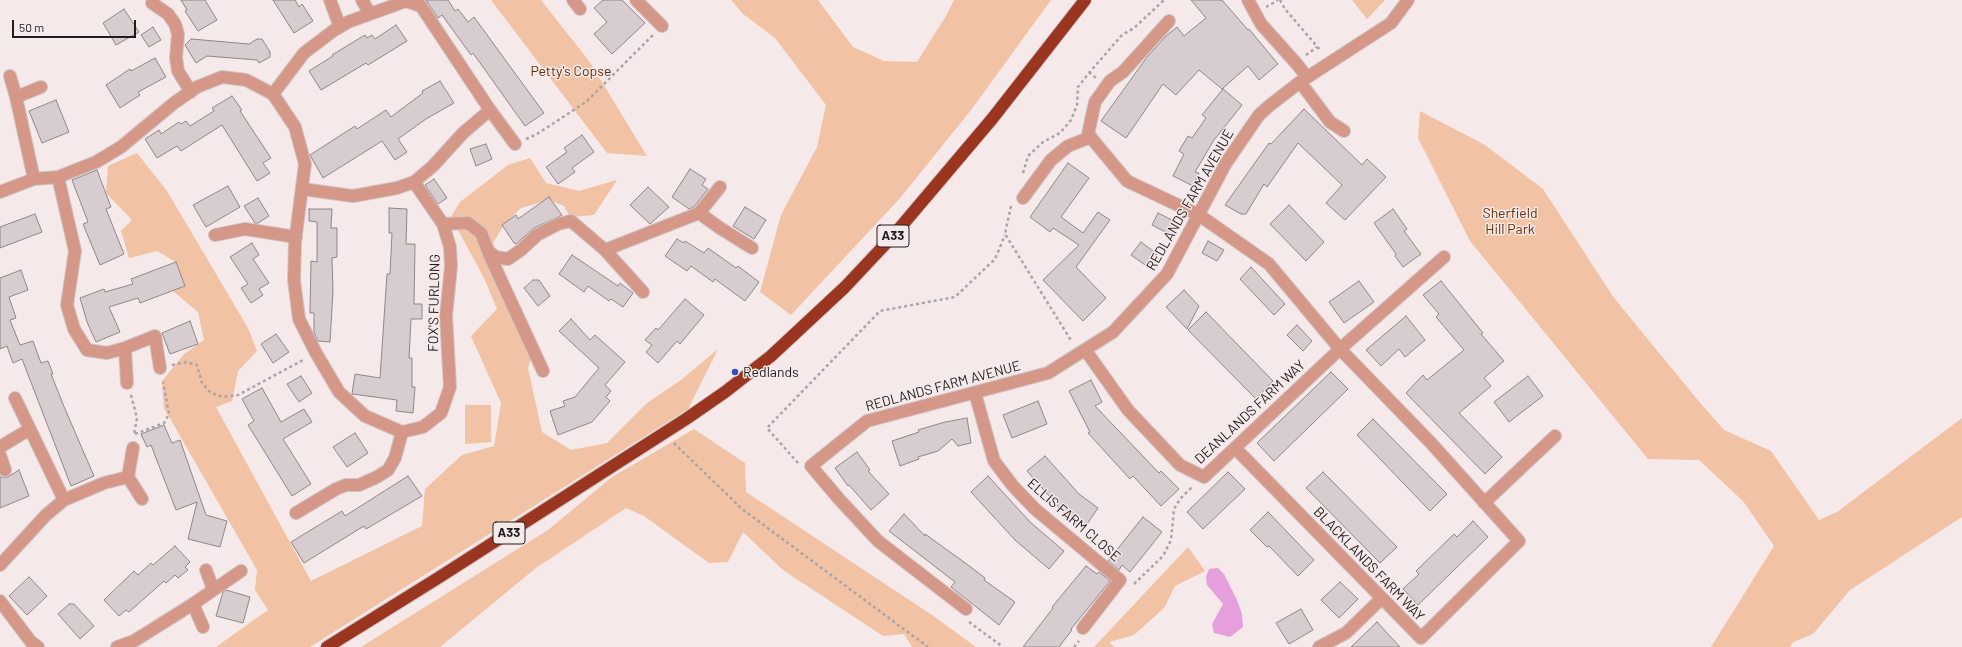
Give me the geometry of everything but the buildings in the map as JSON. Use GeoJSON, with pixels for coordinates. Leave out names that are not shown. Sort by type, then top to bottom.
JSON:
{"type":"FeatureCollection","features":[{"type":"Feature","properties":{"kind":"highway","name":"A33"},"geometry":{"type":"LineString","coordinates":[[327,647],[438,578],[721,395],[771,356],[845,287],[893,236],[948,172],[1036,64],[1085,0]]}},
{"type":"Feature","properties":{"kind":"street"},"geometry":{"type":"LineString","coordinates":[[330,0],[340,27]]}},
{"type":"Feature","properties":{"kind":"street"},"geometry":{"type":"LineString","coordinates":[[362,0],[370,14]]}},
{"type":"Feature","properties":{"kind":"street"},"geometry":{"type":"LineString","coordinates":[[636,0],[662,26]]}},
{"type":"Feature","properties":{"kind":"street"},"geometry":{"type":"LineString","coordinates":[[1248,0],[1261,24],[1296,62],[1303,80],[1330,122],[1344,131]]}},
{"type":"Feature","properties":{"kind":"street","name":"REDLANDS FARM AVENUE"},"geometry":{"type":"LineString","coordinates":[[966,609],[878,541],[839,500],[811,466],[867,421],[1048,373],[1086,351],[1113,332],[1167,274],[1226,163],[1259,116],[1269,106],[1303,80],[1390,23],[1408,0]]}},
{"type":"Feature","properties":{"kind":"street"},"geometry":{"type":"LineString","coordinates":[[273,94],[304,53],[340,27],[406,1],[421,6],[490,110],[515,144]]}},
{"type":"Feature","properties":{"kind":"street"},"geometry":{"type":"LineString","coordinates":[[152,3],[168,14],[175,24],[178,34],[176,58],[178,71],[191,92]]}},
{"type":"Feature","properties":{"kind":"street"},"geometry":{"type":"LineString","coordinates":[[1023,198],[1051,160],[1068,146],[1091,137],[1088,134],[1095,102],[1110,81],[1123,72],[1169,22]]}},
{"type":"Feature","properties":{"kind":"street"},"geometry":{"type":"LineString","coordinates":[[10,76],[16,96],[34,179]]}},
{"type":"Feature","properties":{"kind":"street"},"geometry":{"type":"LineString","coordinates":[[0,192],[34,179],[58,177],[96,162],[121,147],[174,103],[198,87],[222,77],[246,80],[273,94],[295,127],[305,164],[296,237],[294,280],[299,319],[316,353],[339,392],[365,416],[402,432],[395,458],[388,470],[377,478],[359,485],[346,485],[336,488],[296,513]]}},
{"type":"Feature","properties":{"kind":"street"},"geometry":{"type":"LineString","coordinates":[[16,96],[41,87]]}},
{"type":"Feature","properties":{"kind":"street"},"geometry":{"type":"LineString","coordinates":[[302,189],[353,196],[397,188],[414,182],[433,166],[463,133],[490,110]]}},
{"type":"Feature","properties":{"kind":"street","name":"BLACKLANDS FARM WAY"},"geometry":{"type":"LineString","coordinates":[[1091,137],[1127,181],[1199,215],[1269,264],[1340,349],[1431,443],[1519,541],[1421,638],[1235,448]]}},
{"type":"Feature","properties":{"kind":"street"},"geometry":{"type":"LineString","coordinates":[[58,177],[75,251],[67,305],[74,329],[87,350],[106,353],[125,348],[155,336],[160,368]]}},
{"type":"Feature","properties":{"kind":"street","name":"FOX'S FURLONG"},"geometry":{"type":"LineString","coordinates":[[402,432],[423,427],[441,413],[450,388],[446,316],[451,266],[450,247],[443,224],[414,182]]}},
{"type":"Feature","properties":{"kind":"street"},"geometry":{"type":"LineString","coordinates":[[605,250],[699,213],[720,187]]}},
{"type":"Feature","properties":{"kind":"street"},"geometry":{"type":"LineString","coordinates":[[699,213],[752,248]]}},
{"type":"Feature","properties":{"kind":"street"},"geometry":{"type":"LineString","coordinates":[[488,250],[496,257],[508,259],[521,250],[537,235],[558,224],[572,221],[605,250],[643,292]]}},
{"type":"Feature","properties":{"kind":"street"},"geometry":{"type":"LineString","coordinates":[[443,224],[468,223],[481,233],[543,371]]}},
{"type":"Feature","properties":{"kind":"street"},"geometry":{"type":"LineString","coordinates":[[215,235],[245,229],[296,237]]}},
{"type":"Feature","properties":{"kind":"street"},"geometry":{"type":"LineString","coordinates":[[1340,349],[1444,257]]}},
{"type":"Feature","properties":{"kind":"street"},"geometry":{"type":"LineString","coordinates":[[125,348],[127,383]]}},
{"type":"Feature","properties":{"kind":"street","name":"DEANLANDS FARM WAY"},"geometry":{"type":"LineString","coordinates":[[1086,351],[1128,410],[1180,466],[1204,477],[1340,349]]}},
{"type":"Feature","properties":{"kind":"street","name":"ELLIS FARM CLOSE"},"geometry":{"type":"LineString","coordinates":[[975,393],[994,461],[1013,486],[1035,509],[1120,580],[1083,628]]}},
{"type":"Feature","properties":{"kind":"street"},"geometry":{"type":"LineString","coordinates":[[15,398],[64,500]]}},
{"type":"Feature","properties":{"kind":"street"},"geometry":{"type":"LineString","coordinates":[[0,447],[30,429]]}},
{"type":"Feature","properties":{"kind":"street"},"geometry":{"type":"LineString","coordinates":[[1484,503],[1555,436]]}},
{"type":"Feature","properties":{"kind":"street"},"geometry":{"type":"LineString","coordinates":[[133,448],[128,477],[142,499]]}},
{"type":"Feature","properties":{"kind":"street"},"geometry":{"type":"LineString","coordinates":[[0,454],[5,470]]}},
{"type":"Feature","properties":{"kind":"street"},"geometry":{"type":"LineString","coordinates":[[0,565],[46,515],[64,500],[104,483],[128,477]]}},
{"type":"Feature","properties":{"kind":"street"},"geometry":{"type":"LineString","coordinates":[[206,570],[213,589]]}},
{"type":"Feature","properties":{"kind":"street"},"geometry":{"type":"LineString","coordinates":[[117,647],[134,641],[193,604],[241,571]]}},
{"type":"Feature","properties":{"kind":"street"},"geometry":{"type":"LineString","coordinates":[[1319,647],[1346,633],[1382,598]]}},
{"type":"Feature","properties":{"kind":"street"},"geometry":{"type":"LineString","coordinates":[[0,601],[32,645]]}},
{"type":"Feature","properties":{"kind":"street"},"geometry":{"type":"LineString","coordinates":[[193,604],[203,627]]}},
{"type":"Feature","properties":{"kind":"path"},"geometry":{"type":"LineString","coordinates":[[1280,0],[1285,9],[1332,61]]}},
{"type":"Feature","properties":{"kind":"path"},"geometry":{"type":"LineString","coordinates":[[515,144],[537,134],[586,102],[662,26]]}},
{"type":"Feature","properties":{"kind":"path"},"geometry":{"type":"LineString","coordinates":[[797,463],[767,428],[880,311],[955,297],[995,259],[1006,234]]}},
{"type":"Feature","properties":{"kind":"path"},"geometry":{"type":"LineString","coordinates":[[133,435],[164,424],[170,414],[160,368],[186,362],[197,365],[202,383],[211,393],[223,397],[238,395],[316,353]]}},
{"type":"Feature","properties":{"kind":"path"},"geometry":{"type":"LineString","coordinates":[[127,383],[138,418],[133,435],[133,448]]}},
{"type":"Feature","properties":{"kind":"path"},"geometry":{"type":"LineString","coordinates":[[663,433],[742,509],[928,647]]}},
{"type":"Feature","properties":{"kind":"path"},"geometry":{"type":"LineString","coordinates":[[1149,568],[1163,556],[1171,540],[1174,509],[1180,499],[1204,477]]}},
{"type":"Feature","properties":{"kind":"green space","name":"Petty's Copse"},"geometry":{"type":"Polygon","coordinates":[[[491,0],[541,0],[589,61],[647,156],[607,153],[491,0]]]}},
{"type":"Feature","properties":{"kind":"green space"},"geometry":{"type":"Polygon","coordinates":[[[731,0],[818,0],[853,47],[884,61],[917,62],[946,16],[954,0],[1051,0],[971,110],[901,197],[791,315],[760,292],[781,215],[817,147],[826,105],[775,38],[743,14],[731,0]]]}},
{"type":"Feature","properties":{"kind":"green space"},"geometry":{"type":"Polygon","coordinates":[[[1352,0],[1385,0],[1367,19],[1352,0]]]}},
{"type":"Feature","properties":{"kind":"green space","name":"Sherfield Hill Park"},"geometry":{"type":"Polygon","coordinates":[[[1420,111],[1485,145],[1543,189],[1614,298],[1696,398],[1724,430],[1771,451],[1819,520],[1837,512],[1962,418],[1962,517],[1850,590],[1813,634],[1793,642],[1790,647],[1711,647],[1774,546],[1743,501],[1699,460],[1648,459],[1470,241],[1418,138],[1420,111]]]}},
{"type":"Feature","properties":{"kind":"green space"},"geometry":{"type":"Polygon","coordinates":[[[137,153],[167,191],[248,328],[257,351],[238,371],[232,401],[216,407],[311,581],[422,526],[425,489],[462,455],[494,446],[501,403],[471,336],[497,309],[484,278],[451,217],[460,202],[508,165],[530,158],[546,183],[579,191],[617,180],[594,215],[570,217],[564,206],[549,200],[521,208],[504,225],[493,243],[535,346],[528,368],[542,432],[571,450],[607,443],[647,403],[681,380],[718,349],[688,409],[310,647],[216,647],[268,610],[255,590],[257,570],[164,408],[162,381],[184,354],[204,340],[198,312],[173,291],[185,286],[176,262],[157,251],[129,258],[121,231],[132,220],[106,193],[108,166],[137,153]]]}},
{"type":"Feature","properties":{"kind":"green space"},"geometry":{"type":"Polygon","coordinates":[[[465,405],[491,405],[491,442],[465,444],[465,405]]]}},
{"type":"Feature","properties":{"kind":"green space"},"geometry":{"type":"Polygon","coordinates":[[[694,429],[745,463],[746,492],[932,615],[976,647],[912,647],[904,634],[883,636],[783,570],[743,532],[728,562],[709,563],[644,516],[626,508],[536,568],[440,647],[361,647],[548,530],[612,477],[694,429]]]}},
{"type":"Feature","properties":{"kind":"green space"},"geometry":{"type":"Polygon","coordinates":[[[1188,547],[1205,571],[1175,586],[1164,608],[1134,635],[1109,642],[1114,647],[1094,647],[1188,547]]]}},
{"type":"Feature","properties":{"kind":"shaded area"},"geometry":{"type":"Polygon","coordinates":[[[1218,568],[1224,574],[1242,614],[1243,627],[1230,637],[1214,633],[1212,624],[1223,604],[1207,585],[1206,577],[1209,569],[1218,568]]]}},
{"type":"Feature","properties":{"kind":"place","name":"Redlands"},"geometry":{"type":"Point","coordinates":[735,372]}}]}
